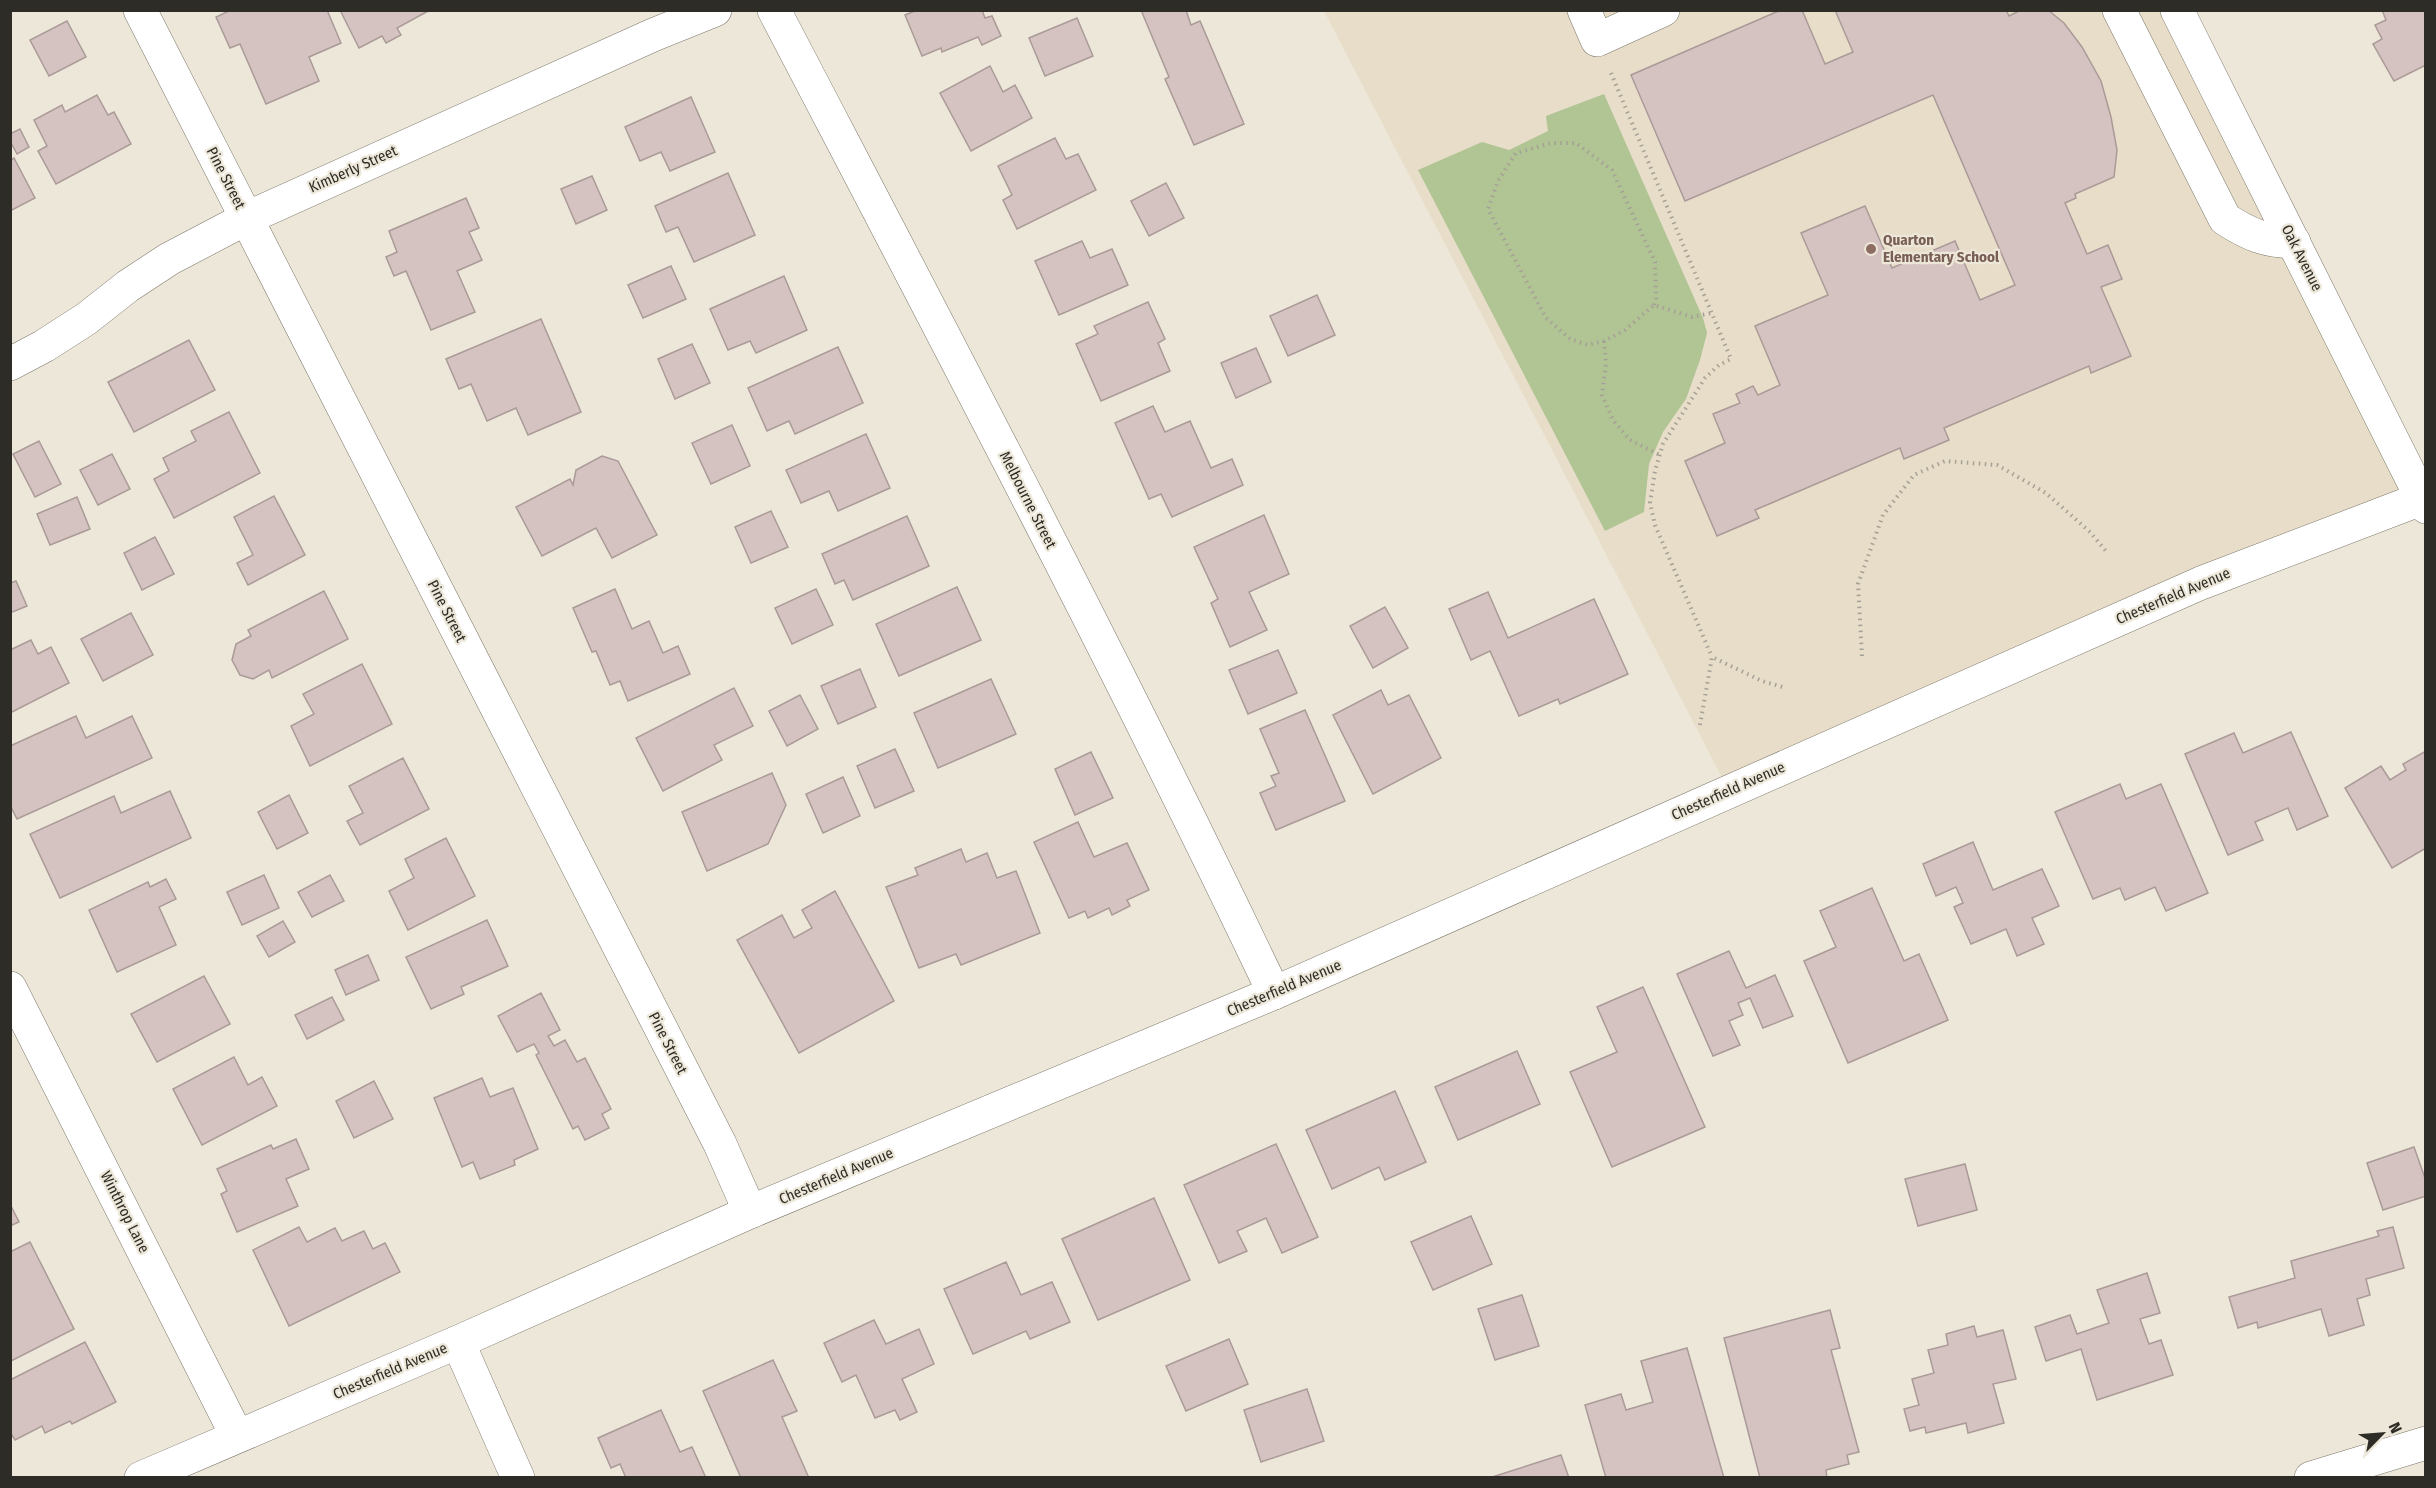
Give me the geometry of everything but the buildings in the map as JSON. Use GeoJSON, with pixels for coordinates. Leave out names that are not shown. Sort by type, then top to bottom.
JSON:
{"type":"FeatureCollection","features":[{"type":"Feature","properties":{"kind":"street","name":"Pine Street"},"geometry":{"type":"LineString","coordinates":[[140,10],[720,1144],[750,1212]]}},
{"type":"Feature","properties":{"kind":"street","name":"Kimberly Street"},"geometry":{"type":"LineString","coordinates":[[10,364],[44,346],[86,319],[128,285],[169,259],[247,218],[653,35],[715,10]]}},
{"type":"Feature","properties":{"kind":"street","name":"Melbourne Street"},"geometry":{"type":"LineString","coordinates":[[774,10],[1005,453],[1274,993]]}},
{"type":"Feature","properties":{"kind":"street"},"geometry":{"type":"LineString","coordinates":[[1584,10],[1597,40],[1663,10]]}},
{"type":"Feature","properties":{"kind":"street"},"geometry":{"type":"LineString","coordinates":[[2119,10],[2225,219],[2248,234],[2272,241],[2294,242]]}},
{"type":"Feature","properties":{"kind":"street","name":"Oak Avenue"},"geometry":{"type":"LineString","coordinates":[[2177,10],[2424,501]]}},
{"type":"Feature","properties":{"kind":"street","name":"Chesterfield Avenue"},"geometry":{"type":"LineString","coordinates":[[141,1478],[458,1342],[750,1212],[1274,993],[2201,583],[2424,501]]}},
{"type":"Feature","properties":{"kind":"street","name":"Winthrop Lane"},"geometry":{"type":"LineString","coordinates":[[10,988],[237,1436]]}},
{"type":"Feature","properties":{"kind":"street"},"geometry":{"type":"LineString","coordinates":[[458,1342],[519,1478]]}},
{"type":"Feature","properties":{"kind":"street"},"geometry":{"type":"LineString","coordinates":[[2311,1478],[2426,1443]]}},
{"type":"Feature","properties":{"kind":"path"},"geometry":{"type":"LineString","coordinates":[[1597,40],[1731,359],[1719,365],[1706,378],[1663,444],[1650,503],[1656,525],[1712,657],[1700,725]]}},
{"type":"Feature","properties":{"kind":"path"},"geometry":{"type":"LineString","coordinates":[[1576,142],[1612,170],[1655,262],[1656,298],[1654,306],[1625,330],[1604,341],[1588,345],[1570,339],[1546,318],[1488,209],[1498,182],[1516,153],[1551,143],[1576,142]]}},
{"type":"Feature","properties":{"kind":"path"},"geometry":{"type":"LineString","coordinates":[[1654,306],[1692,317],[1712,313]]}},
{"type":"Feature","properties":{"kind":"path"},"geometry":{"type":"LineString","coordinates":[[1604,341],[1606,364],[1602,395],[1613,420],[1630,440],[1660,455]]}},
{"type":"Feature","properties":{"kind":"path"},"geometry":{"type":"LineString","coordinates":[[1862,656],[1858,584],[1883,515],[1914,475],[1945,461],[1997,465],[2046,492],[2090,532],[2106,551]]}},
{"type":"Feature","properties":{"kind":"path"},"geometry":{"type":"LineString","coordinates":[[1712,657],[1762,681],[1786,688]]}},
{"type":"Feature","properties":{"kind":"shaded area","name":"Quarton Elementary School"},"geometry":{"type":"Polygon","coordinates":[[[1324,11],[2173,11],[2415,487],[1727,787],[1324,11]]]}},
{"type":"Feature","properties":{"kind":"green space"},"geometry":{"type":"Polygon","coordinates":[[[1604,94],[1703,318],[1707,333],[1686,399],[1663,432],[1649,464],[1644,512],[1605,531],[1418,170],[1482,142],[1509,150],[1548,131],[1546,116],[1604,94]]]}},
{"type":"Feature","properties":{"kind":"place","name":"Quarton Elementary School"},"geometry":{"type":"Point","coordinates":[1871,249]}}]}
